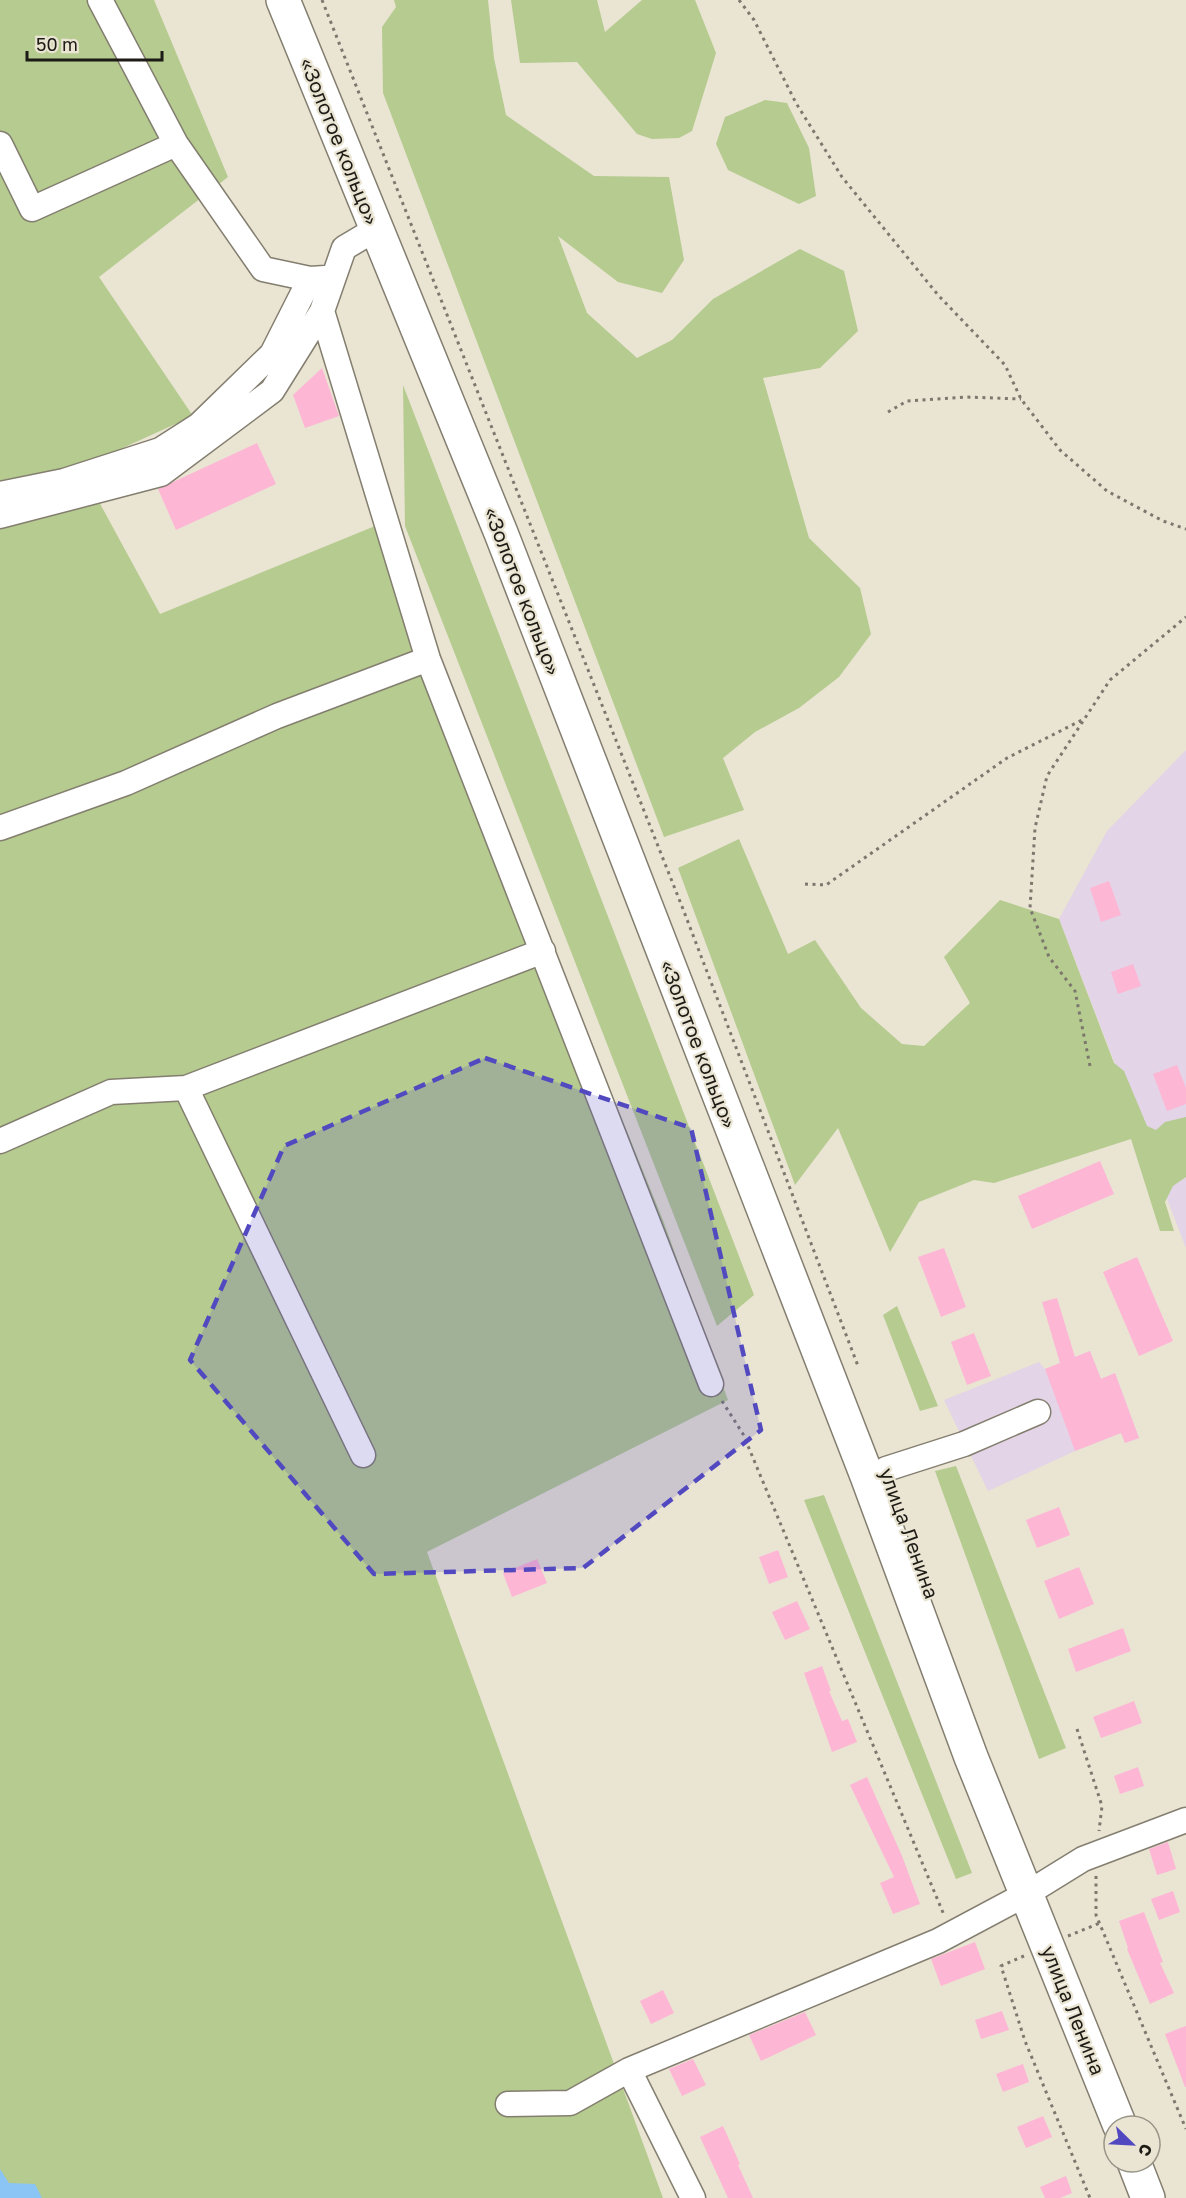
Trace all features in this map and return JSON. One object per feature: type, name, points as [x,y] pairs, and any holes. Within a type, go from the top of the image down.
[{"type":"highway","name":"«Золотое кольцо»","points":[[283,0],[764,1182]]},
{"type":"highway","name":"«Золотое кольцо»","points":[[308,0],[520,522],[764,1182]]},
{"type":"highway","name":"улица Ленина","points":[[764,1182],[886,1469],[987,1746],[1028,1893]]},
{"type":"highway","name":"улица Ленина","points":[[764,1182],[867,1476],[971,1757],[1028,1893],[1115,2114]]},
{"type":"highway","points":[[1139,2174],[1148,2198]]},
{"type":"street","points":[[100,0],[176,144],[263,269],[322,279]]},
{"type":"street","points":[[0,144],[32,209],[176,144]]},
{"type":"street","points":[[0,494],[64,481],[160,450],[199,425],[272,354],[344,248],[376,229]]},
{"type":"street","points":[[322,279],[322,311],[428,659],[711,1384]]},
{"type":"street","points":[[0,516],[161,474],[272,391],[322,311]]},
{"type":"street","points":[[0,828],[126,783],[277,716],[428,659]]},
{"type":"street","points":[[0,1141],[111,1092],[186,1088],[543,951]]},
{"type":"street","points":[[186,1088],[363,1455]]},
{"type":"street","points":[[886,1469],[964,1444],[1038,1412]]},
{"type":"street","points":[[508,2104],[570,2103],[629,2070],[952,1933],[1028,1893],[1095,1853],[1186,1820]]},
{"type":"street","points":[[629,2070],[693,2198]]},
{"type":"path","points":[[322,0],[683,909],[858,1365]]},
{"type":"path","points":[[739,0],[754,20],[796,103],[842,177],[939,295],[1005,365],[1021,399],[1060,450],[1107,491],[1163,521],[1186,529]]},
{"type":"path","points":[[888,412],[907,401],[967,397],[1021,399]]},
{"type":"path","points":[[1090,1066],[1075,991],[1049,957],[1030,908],[1035,828],[1047,776],[1110,680],[1186,617]]},
{"type":"path","points":[[805,884],[826,885],[1007,758],[1084,719]]},
{"type":"path","points":[[711,1384],[743,1434],[952,1933]]},
{"type":"path","points":[[1077,1729],[1102,1806],[1095,1853],[1096,1915],[1186,2129]]},
{"type":"path","points":[[1090,2198],[1025,2041],[1001,1966],[1100,1923]]},
{"type":"highlighted area","points":[[485,1058],[691,1128],[761,1430],[583,1568],[374,1574],[190,1360],[284,1146]]},
{"type":"shaded area","points":[[1186,750],[1186,1248],[1059,919],[1107,831]]},
{"type":"shaded area","points":[[1090,1351],[1101,1379],[1115,1373],[1139,1438],[1125,1443],[1121,1433],[1075,1451],[988,1491],[944,1400],[1039,1362],[1045,1369]]},
{"type":"green space","points":[[0,0],[154,0],[228,177],[99,277],[193,416],[94,461],[92,489],[160,614],[380,524],[663,1220],[728,1400],[427,1552],[663,2198],[0,2198]]},
{"type":"green space","points":[[394,0],[488,0],[494,58],[506,115],[594,176],[669,177],[684,260],[662,293],[618,282],[558,236],[587,313],[637,358],[672,340],[713,299],[800,249],[844,271],[858,331],[820,368],[763,378],[809,538],[860,588],[871,634],[839,677],[799,708],[755,732],[723,758],[744,810],[664,837],[383,93],[382,27],[396,7]]},
{"type":"green space","points":[[511,0],[597,0],[605,32],[642,0],[695,0],[716,53],[692,131],[679,138],[652,139],[637,134],[577,62],[520,63]]},
{"type":"green space","points":[[765,100],[787,103],[809,148],[816,196],[799,204],[728,170],[716,144],[725,117]]},
{"type":"green space","points":[[403,385],[754,1295],[717,1326],[405,526]]},
{"type":"green space","points":[[739,839],[788,954],[815,940],[861,1008],[902,1044],[924,1046],[970,1003],[944,957],[1000,900],[1059,919],[1114,1063],[1124,1071],[1147,1126],[1156,1130],[1165,1122],[1186,1117],[1186,1177],[1173,1186],[1165,1202],[1174,1231],[1160,1231],[1131,1139],[994,1183],[974,1180],[919,1202],[890,1252],[838,1128],[795,1185],[678,868]]},
{"type":"green space","points":[[897,1306],[938,1406],[920,1411],[883,1315]]},
{"type":"green space","points":[[956,1466],[1066,1748],[1039,1759],[935,1471]]},
{"type":"green space","points":[[824,1495],[972,1873],[956,1879],[804,1500]]},
{"type":"water","points":[[0,2169],[9,2183],[35,2184],[42,2198],[0,2198]]},
{"type":"building","points":[[322,368],[339,416],[305,428],[293,395]]},
{"type":"building","points":[[257,443],[276,484],[176,530],[158,489]]},
{"type":"building","points":[[1109,881],[1121,915],[1101,922],[1090,888]]},
{"type":"building","points":[[1133,964],[1141,986],[1118,994],[1111,972]]},
{"type":"building","points":[[1177,1065],[1186,1088],[1186,1104],[1167,1111],[1153,1074]]},
{"type":"building","points":[[1100,1161],[1114,1194],[1032,1229],[1018,1196]]},
{"type":"building","points":[[944,1248],[966,1307],[941,1317],[918,1257]]},
{"type":"building","points":[[1137,1257],[1173,1341],[1139,1356],[1103,1272]]},
{"type":"building","points":[[1057,1298],[1075,1357],[1090,1351],[1101,1379],[1115,1373],[1139,1438],[1125,1443],[1121,1433],[1075,1451],[1045,1369],[1060,1363],[1042,1302]]},
{"type":"building","points":[[974,1333],[991,1376],[967,1385],[951,1342]]},
{"type":"building","points":[[1059,1507],[1070,1535],[1037,1548],[1026,1520]]},
{"type":"building","points":[[778,1550],[788,1577],[769,1584],[759,1557]]},
{"type":"building","points":[[537,1559],[547,1583],[512,1597],[503,1573]]},
{"type":"building","points":[[1079,1567],[1094,1604],[1059,1619],[1044,1581]]},
{"type":"building","points":[[797,1601],[810,1629],[785,1640],[772,1612]]},
{"type":"building","points":[[1123,1628],[1131,1651],[1076,1672],[1068,1649]]},
{"type":"building","points":[[822,1666],[831,1691],[829,1691],[842,1721],[848,1719],[857,1742],[832,1752],[804,1673]]},
{"type":"building","points":[[1134,1701],[1142,1723],[1101,1738],[1093,1717]]},
{"type":"building","points":[[1138,1767],[1144,1786],[1120,1794],[1114,1776]]},
{"type":"building","points":[[867,1777],[902,1856],[920,1904],[893,1914],[880,1883],[894,1877],[850,1785]]},
{"type":"building","points":[[1168,1842],[1176,1869],[1157,1875],[1149,1849]]},
{"type":"building","points":[[1173,1891],[1180,1912],[1159,1920],[1151,1899]]},
{"type":"building","points":[[1144,1912],[1163,1962],[1160,1963],[1174,1993],[1150,2004],[1127,1949],[1119,1921]]},
{"type":"building","points":[[975,1942],[985,1969],[941,1986],[931,1959]]},
{"type":"building","points":[[663,1990],[674,2013],[651,2024],[640,2001]]},
{"type":"building","points":[[1002,2011],[1009,2030],[981,2039],[975,2020]]},
{"type":"building","points":[[805,2012],[816,2035],[761,2061],[749,2035]]},
{"type":"building","points":[[1186,2026],[1186,2087],[1185,2087],[1165,2034]]},
{"type":"building","points":[[693,2059],[706,2085],[682,2096],[669,2069]]},
{"type":"building","points":[[1023,2064],[1029,2082],[1003,2092],[996,2074]]},
{"type":"building","points":[[1043,2116],[1052,2137],[1026,2148],[1017,2127]]},
{"type":"building","points":[[723,2126],[753,2198],[728,2198],[700,2137]]},
{"type":"building","points":[[1066,2176],[1072,2193],[1060,2198],[1045,2198],[1040,2187]]}]
